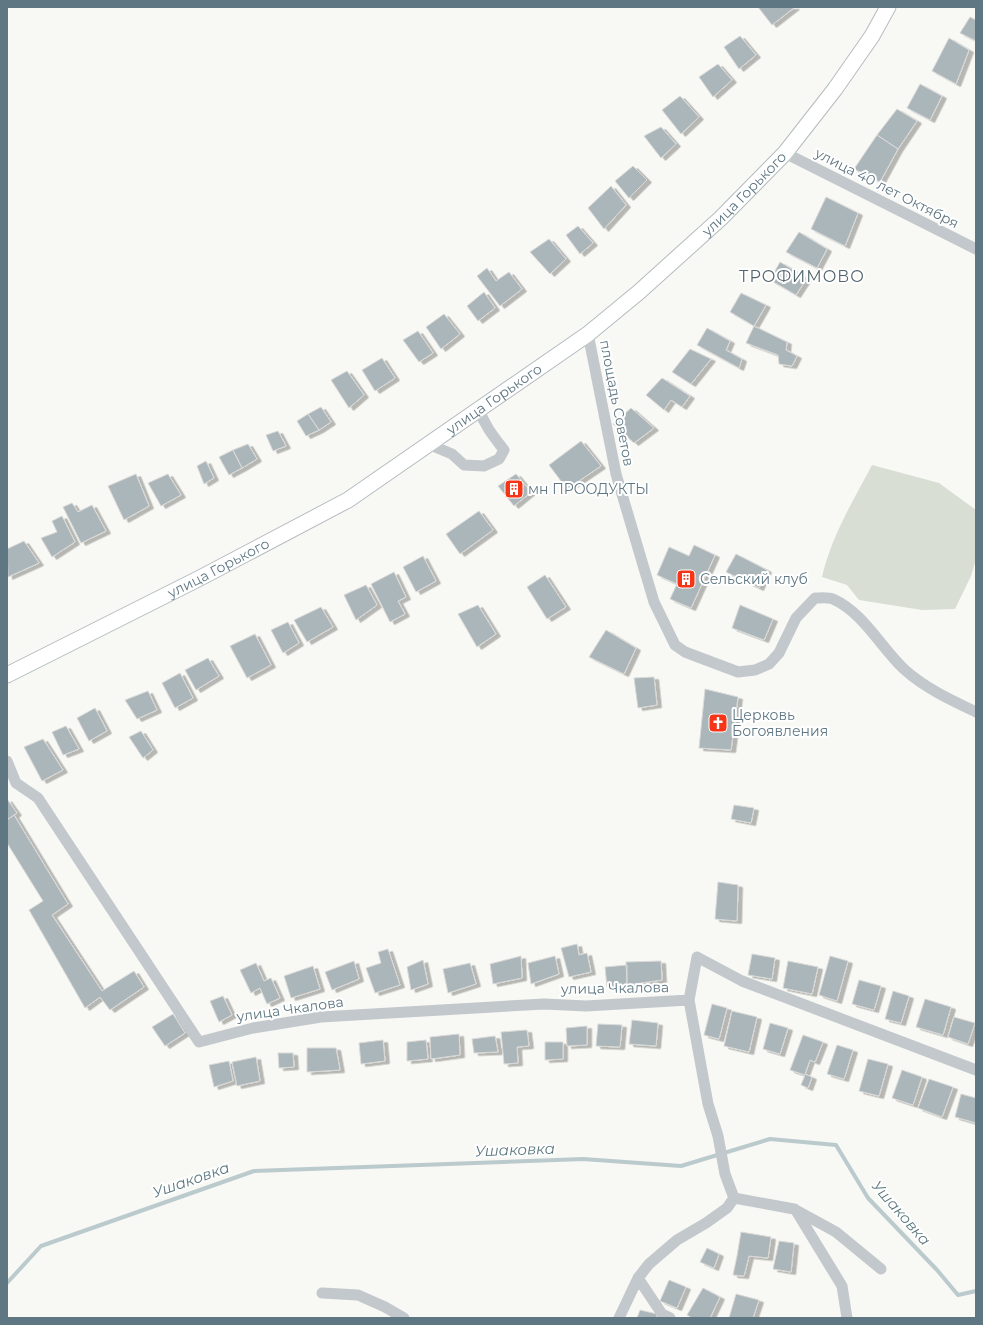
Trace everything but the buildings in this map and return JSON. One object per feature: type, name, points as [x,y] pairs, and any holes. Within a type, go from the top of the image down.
[{"type":"main road","name":"улица Горького","points":[[7,675],[200,578],[348,500],[588,334],[639,292],[721,218],[785,153],[835,89],[872,36],[888,7]]},
{"type":"street","name":"улица 40 лет Октября","points":[[785,153],[976,249]]},
{"type":"street","name":"площадь Советов","points":[[588,334],[616,474],[654,602],[676,645],[685,652],[738,672],[755,670],[769,664],[778,653],[796,618],[815,598],[832,598],[864,623],[904,670],[934,691],[976,712]]},
{"type":"street","points":[[428,444],[452,454],[464,465],[484,466],[499,459],[504,450],[491,433],[482,418],[479,409]]},
{"type":"street","name":"улица Чкалова","points":[[7,761],[16,783],[38,798],[199,1042],[252,1028],[322,1017],[544,1004],[586,1006],[689,1000],[697,957],[742,981],[976,1070]]},
{"type":"street","points":[[689,1000],[708,1104],[718,1136],[725,1174],[734,1198]]},
{"type":"street","points":[[734,1198],[794,1209],[836,1232],[881,1269]]},
{"type":"street","points":[[620,1318],[638,1278],[649,1264],[677,1240],[706,1223],[727,1208],[734,1198]]},
{"type":"street","points":[[794,1209],[842,1286],[847,1318]]},
{"type":"street","points":[[638,1278],[662,1314],[670,1318]]},
{"type":"street","points":[[322,1293],[358,1296],[385,1307],[404,1318]]},
{"type":"shaded area","points":[[872,465],[939,483],[976,510],[976,559],[971,576],[955,609],[922,610],[859,600],[847,585],[822,577],[837,533]]},
{"type":"waterway","name":"Ушаковка","points":[[7,1283],[41,1246],[254,1171],[583,1159],[681,1166],[770,1139],[836,1145],[868,1198],[937,1270],[958,1295],[976,1291]]},
{"type":"place","name":"мн ПРООДУКТЫ","points":[[514,489]]},
{"type":"place","name":"Сельский клуб","points":[[686,579]]},
{"type":"place","name":"Церковь Богоявления","points":[[718,723]]},
{"type":"district","name":"ТРОФИМОВО","points":[[802,276]]}]
